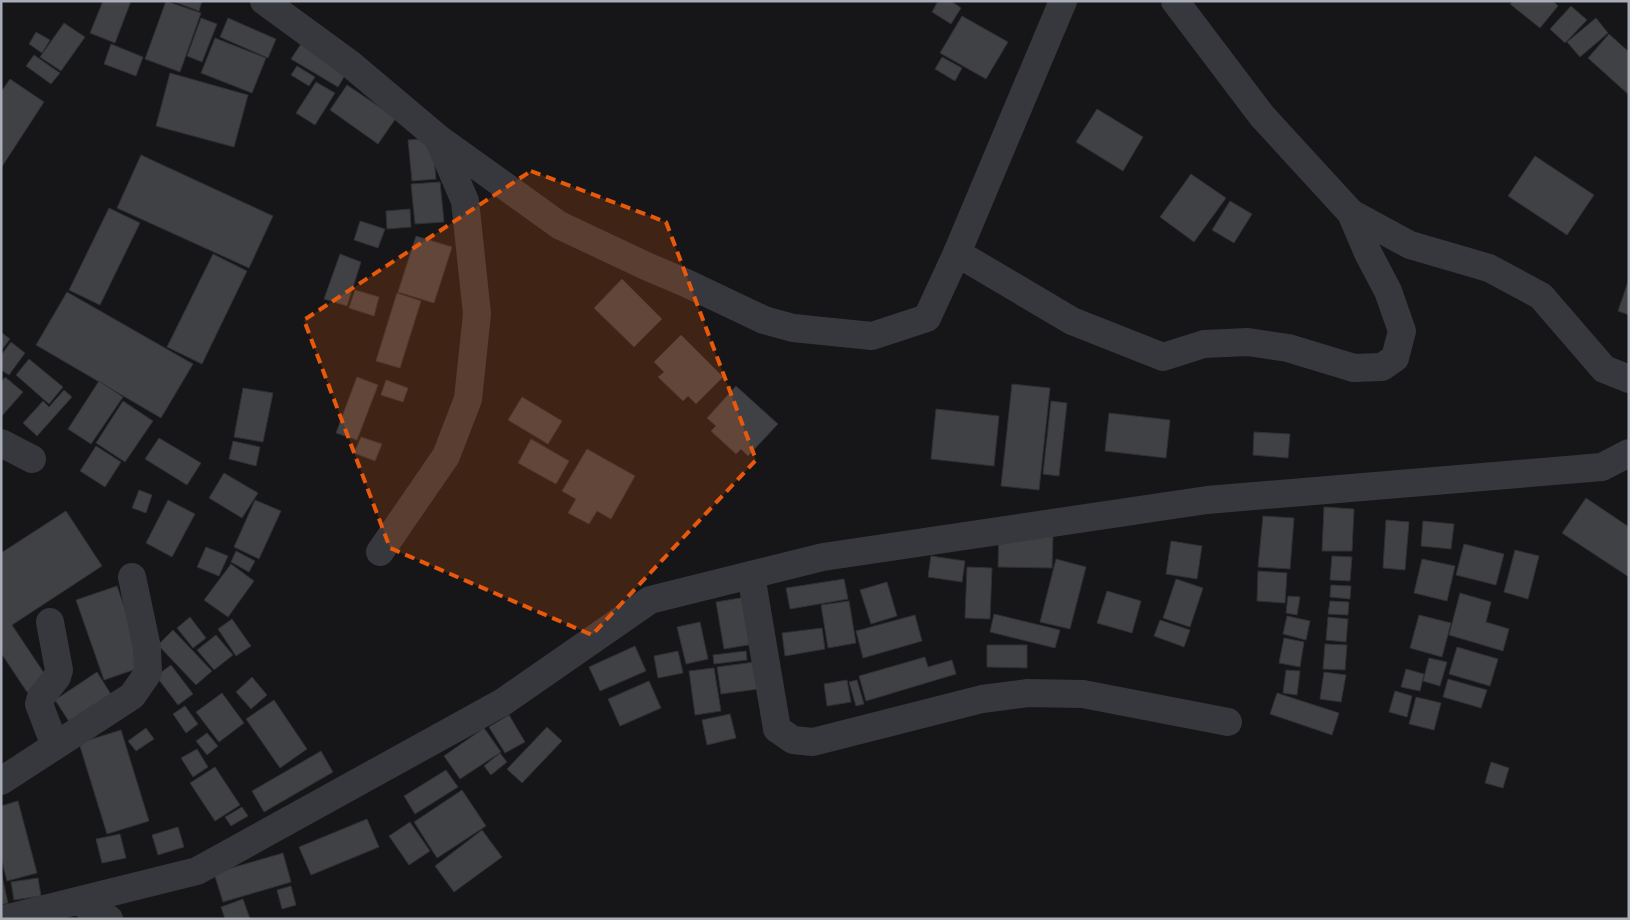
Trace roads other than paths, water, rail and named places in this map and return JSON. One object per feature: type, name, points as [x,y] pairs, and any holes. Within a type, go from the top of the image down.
[{"type":"street","points":[[264,1],[349,63],[438,138],[559,225],[764,320],[793,328],[872,336],[927,318],[957,253],[1063,1]]},
{"type":"street","points":[[1175,1],[1262,116],[1351,213],[1410,245],[1488,268],[1541,296],[1604,369],[1629,379]]},
{"type":"street","points":[[380,552],[446,456],[468,399],[478,314],[465,201],[438,138]]},
{"type":"street","points":[[957,253],[1072,321],[1163,357],[1204,344],[1248,342],[1288,348],[1354,368],[1382,368],[1395,358],[1402,330],[1388,291],[1368,253],[1351,213]]},
{"type":"street","points":[[1,443],[32,459]]},
{"type":"street","points":[[4,919],[197,871],[502,702],[650,600],[822,557],[1207,500],[1602,467],[1629,453]]},
{"type":"street","points":[[752,574],[777,729],[793,740],[813,742],[982,700],[1028,693],[1083,694],[1228,722]]},
{"type":"street","points":[[1,781],[132,696],[148,673],[147,648],[132,576]]},
{"type":"street","points":[[50,622],[59,670],[57,677],[41,697],[38,704],[55,746]]},
{"type":"street","points":[[78,900],[109,919]]}]
